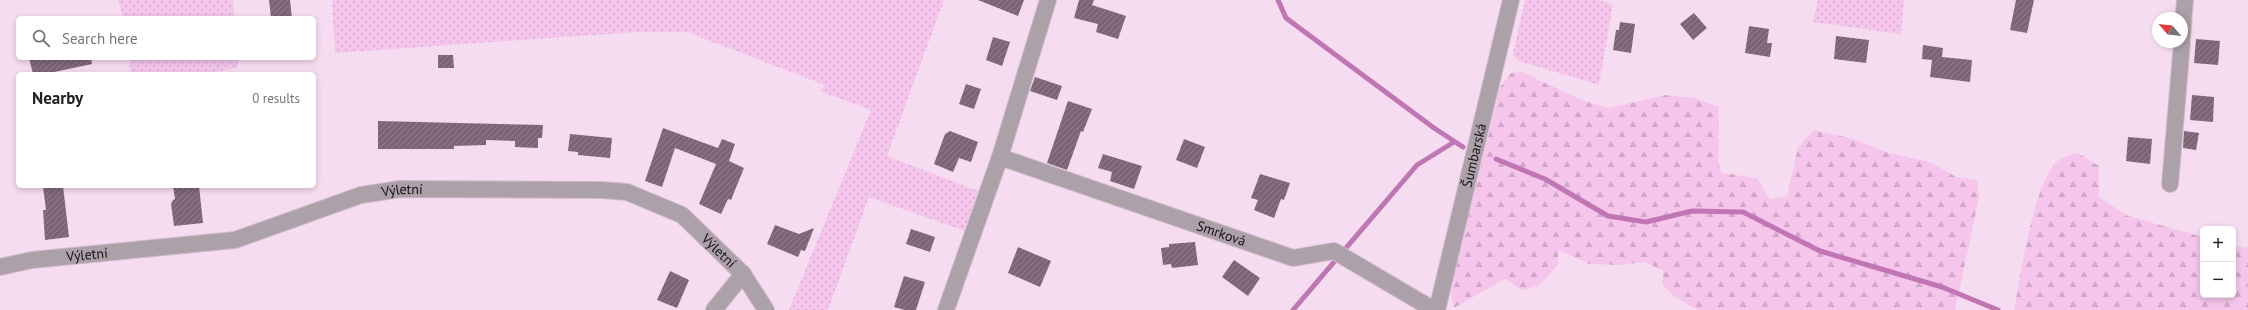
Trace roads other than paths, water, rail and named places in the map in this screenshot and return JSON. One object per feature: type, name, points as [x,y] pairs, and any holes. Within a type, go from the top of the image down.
[{"type":"street","points":[[946,310],[1000,157],[1048,0]]},
{"type":"street","name":"Šumbarská","points":[[1436,310],[1511,0]]},
{"type":"street","points":[[2184,12],[2185,0]]},
{"type":"street","points":[[2170,184],[2181,48]]},
{"type":"street","name":"Smrková","points":[[1000,157],[1293,258],[1334,251],[1436,310]]},
{"type":"street","name":"Výletní","points":[[0,266],[32,260],[235,240],[340,202],[377,192],[400,189],[602,190],[627,192],[682,215],[743,274],[766,310]]},
{"type":"street","points":[[714,310],[743,274]]},
{"type":"waterway","points":[[1278,0],[1286,18],[1434,128],[1463,147]]},
{"type":"waterway","points":[[1293,310],[1417,165],[1454,142]]},
{"type":"waterway","points":[[1496,159],[1545,179],[1608,216],[1646,222],[1692,211],[1743,212],[1820,251],[1942,287],[1998,310]]}]
